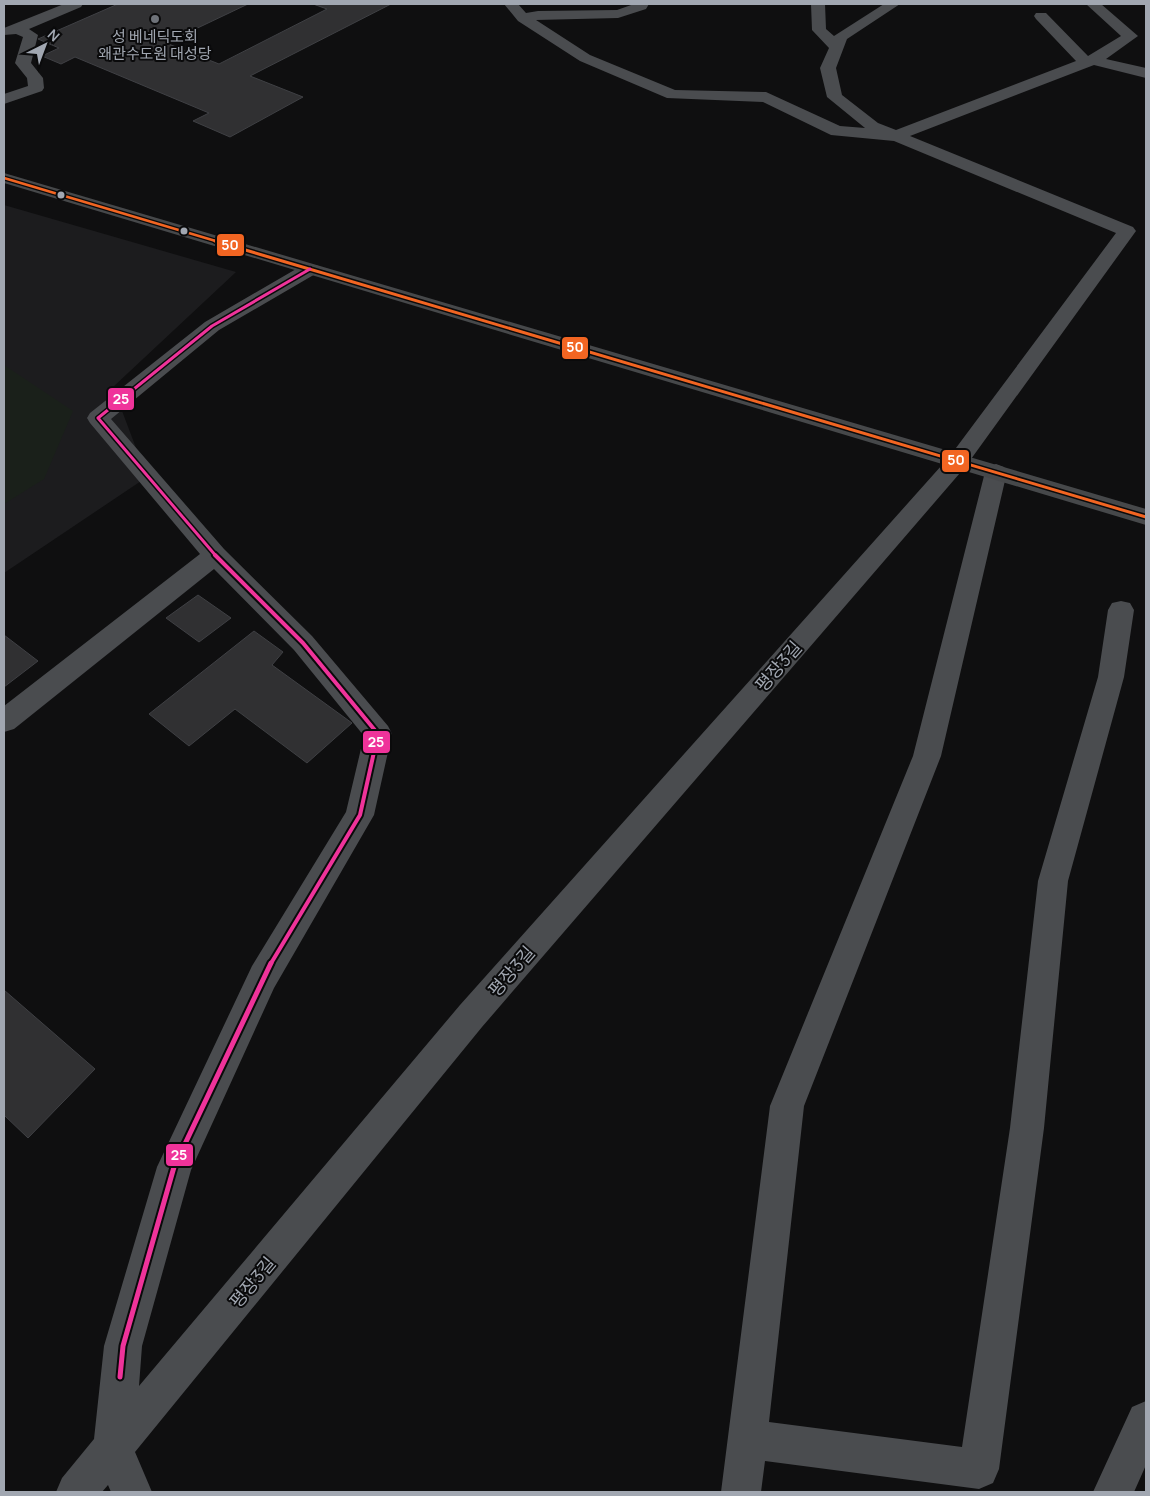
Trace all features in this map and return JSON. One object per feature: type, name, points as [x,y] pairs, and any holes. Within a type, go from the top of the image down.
[{"type":"main road","points":[[4,178],[1146,517]]},
{"type":"street","points":[[10,31],[76,4]]},
{"type":"street","points":[[511,4],[523,18],[585,58],[674,95],[766,97],[837,131],[895,136],[1090,62],[1130,36],[1093,4]]},
{"type":"street","points":[[523,18],[538,15],[618,14],[642,4]]},
{"type":"street","points":[[818,4],[819,30],[837,47]]},
{"type":"street","points":[[893,4],[841,37],[828,68],[835,97],[872,126],[895,136]]},
{"type":"street","points":[[1041,16],[1090,62],[1146,73]]},
{"type":"street","points":[[4,98],[36,88],[35,78],[23,63],[29,46],[30,35],[10,31]]},
{"type":"street","name":"평장3길","points":[[76,1492],[114,1449],[471,1016],[958,461],[1127,231],[895,136]]},
{"type":"street","points":[[132,1492],[114,1449],[123,1346],[174,1167],[263,977],[360,815],[378,734],[303,643],[215,555],[98,418],[212,326],[310,269]]},
{"type":"street","points":[[741,1492],[787,1106],[927,756],[996,472]]},
{"type":"street","points":[[4,721],[215,555]]},
{"type":"street","points":[[747,1439],[979,1469],[1027,1128],[1053,881],[1111,677],[1121,610]]},
{"type":"street","points":[[1113,1492],[1146,1421]]},
{"type":"shaded area","points":[[4,205],[236,272],[113,387],[147,477],[4,573]]},
{"type":"shaded area","points":[[4,365],[73,411],[44,479],[4,504]]},
{"type":"building","points":[[118,4],[248,4],[166,43],[219,64],[327,9],[313,4],[391,4],[250,76],[303,97],[230,137],[193,121],[209,113],[75,57],[61,64],[42,56],[59,48],[38,39]]},
{"type":"building","points":[[198,595],[231,618],[199,642],[166,618]]},
{"type":"building","points":[[254,631],[283,652],[272,665],[352,723],[307,763],[235,709],[189,746],[149,714]]},
{"type":"building","points":[[4,635],[38,661],[4,687]]},
{"type":"building","points":[[4,990],[95,1069],[28,1138],[4,1115]]},
{"type":"transit line","name":"50","points":[[4,178],[1146,517]]},
{"type":"transit line","name":"25","points":[[120,1377],[123,1346],[174,1167],[263,977],[360,815],[378,734],[303,643],[215,555],[98,418],[212,326],[310,269]]},
{"type":"place","name":"성 베네딕도회 왜관수도원 대성당","points":[[155,19]]}]
